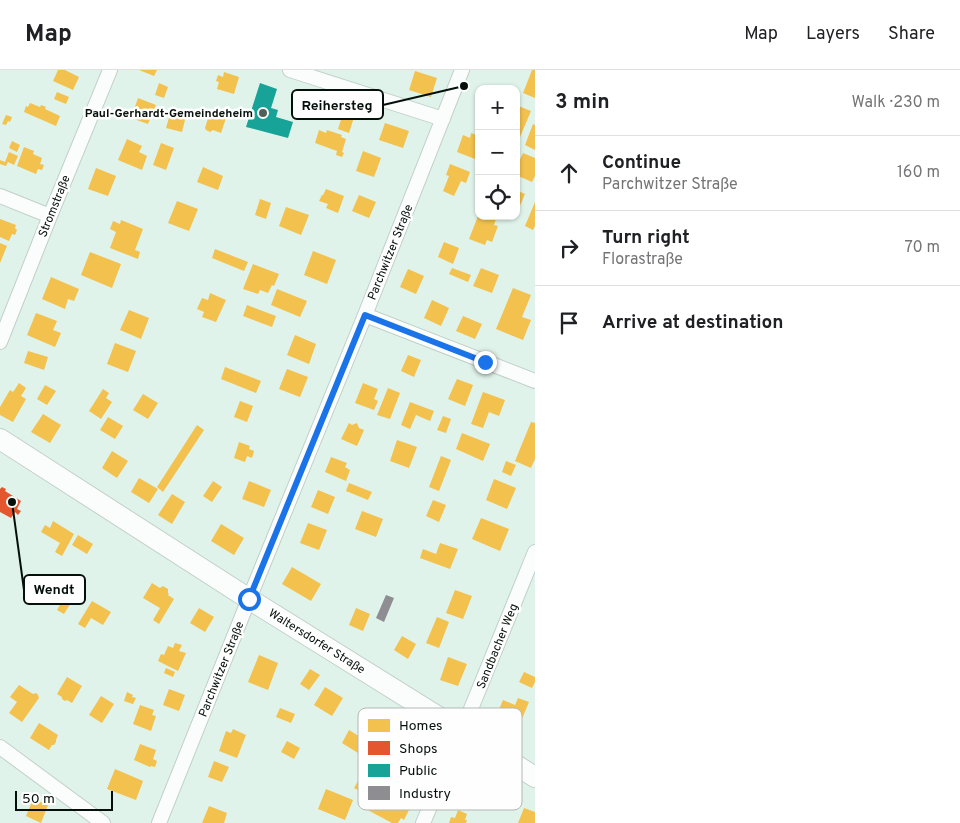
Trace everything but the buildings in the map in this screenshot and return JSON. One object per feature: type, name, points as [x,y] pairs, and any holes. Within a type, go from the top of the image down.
[{"type":"street","name":"Stromstraße","points":[[0,342],[110,70]]},
{"type":"street","points":[[290,70],[444,119]]},
{"type":"street","name":"Parchwitzer Straße","points":[[159,823],[444,119],[462,70]]},
{"type":"street","points":[[0,196],[50,216]]},
{"type":"street","points":[[365,315],[535,381]]},
{"type":"street","name":"Waltersdorfer Straße","points":[[0,439],[249,599],[425,708]]},
{"type":"street","name":"Sandbacher Weg","points":[[471,708],[535,552]]},
{"type":"street","points":[[0,747],[103,823]]},
{"type":"street","name":"Waltersdorfer Straße","points":[[522,769],[535,777]]},
{"type":"street","name":"Sandbacher Weg","points":[[423,823],[428,810]]},
{"type":"place","name":"Reihersteg","points":[[464,86]]},
{"type":"place","name":"Paul-Gerhardt-Gemeindeheim","points":[[263,113]]},
{"type":"place","name":"Wendt","points":[[12,502]]},
{"type":"route","points":[[249,599],[365,315],[485,362]]}]
